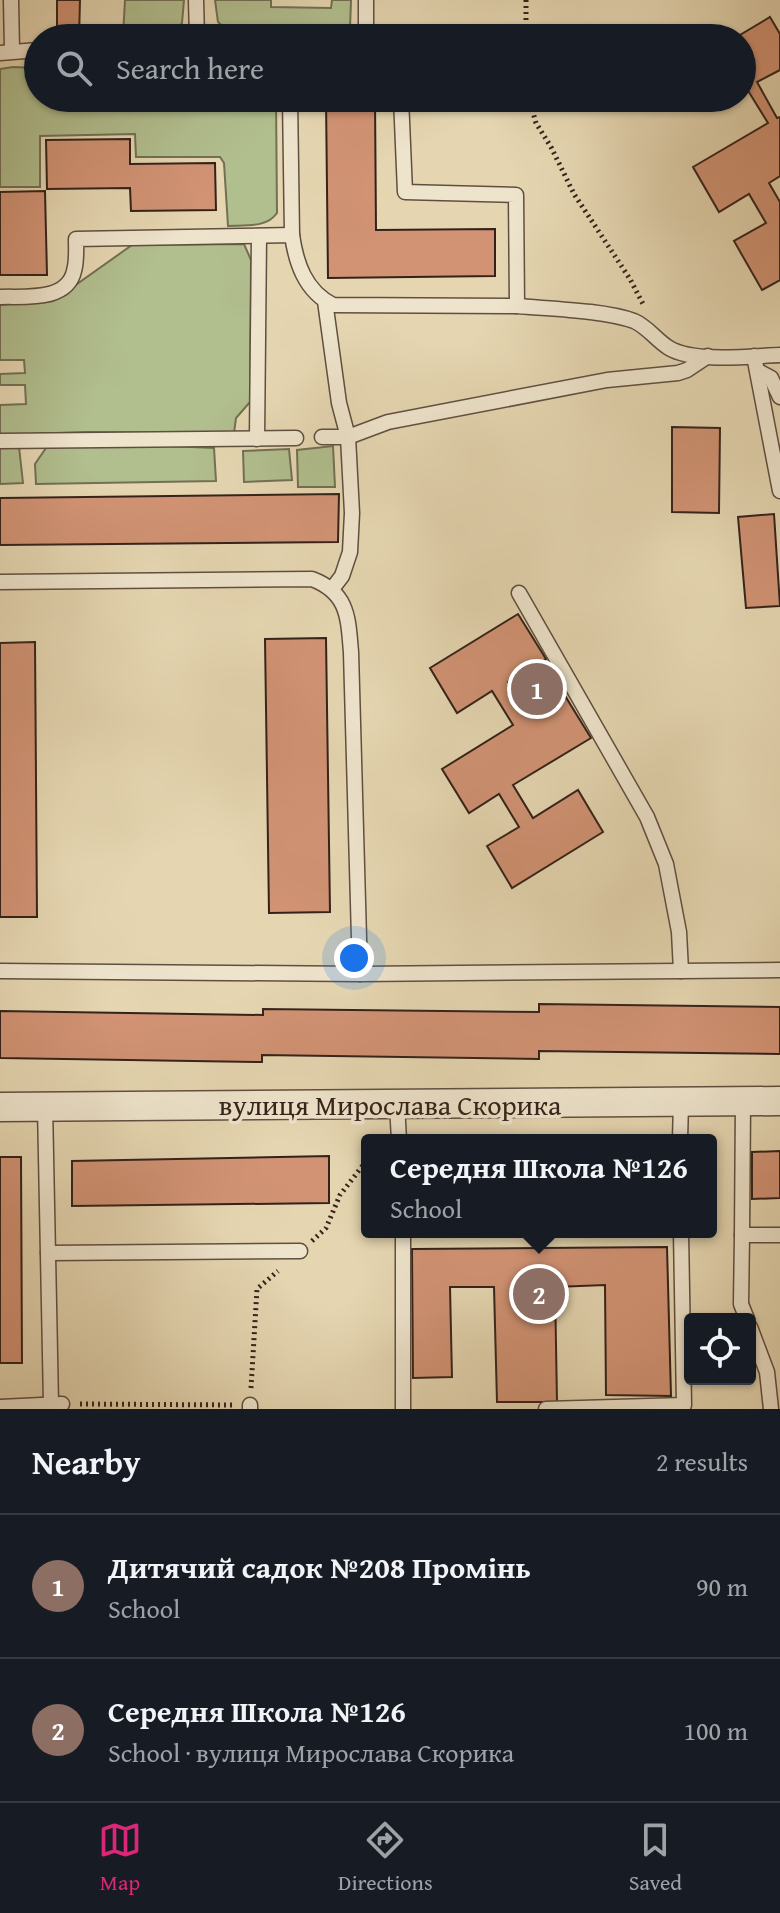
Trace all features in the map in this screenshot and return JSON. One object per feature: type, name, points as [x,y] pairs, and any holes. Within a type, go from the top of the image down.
[{"type":"street","name":"вулиця Мирослава Скорика","points":[[0,1107],[780,1101]]},
{"type":"lane","points":[[6,51],[11,0]]},
{"type":"lane","points":[[196,0],[197,24]]},
{"type":"lane","points":[[366,0],[366,24]]},
{"type":"lane","points":[[290,112],[292,235],[302,276],[325,301],[340,306],[517,306],[599,314],[635,321],[670,348],[682,353],[756,364],[780,355]]},
{"type":"lane","points":[[402,112],[405,192],[516,195],[517,306]]},
{"type":"lane","points":[[0,297],[46,295],[58,291],[67,284],[75,268],[76,239],[292,235]]},
{"type":"lane","points":[[257,439],[259,236]]},
{"type":"lane","points":[[325,301],[339,403],[348,437],[352,513],[350,552],[342,576],[332,589]]},
{"type":"lane","points":[[322,437],[348,437],[388,422],[488,402],[629,377],[678,373],[708,356]]},
{"type":"lane","points":[[756,364],[771,378],[780,397]]},
{"type":"lane","points":[[756,364],[780,491]]},
{"type":"lane","points":[[0,441],[296,438]]},
{"type":"lane","points":[[0,582],[312,579],[332,589],[348,617],[351,652],[360,974]]},
{"type":"lane","points":[[519,593],[647,817],[666,864],[679,932],[681,971]]},
{"type":"lane","points":[[0,971],[360,974],[780,970]]},
{"type":"lane","points":[[743,1101],[741,1304],[745,1313]]},
{"type":"lane","points":[[680,1134],[681,1102]]},
{"type":"lane","points":[[397,1104],[399,1134]]},
{"type":"lane","points":[[0,1407],[56,1404],[48,1253],[45,1106]]},
{"type":"lane","points":[[742,1235],[780,1235]]},
{"type":"lane","points":[[403,1238],[403,1409]]},
{"type":"lane","points":[[546,1409],[684,1405],[681,1238]]},
{"type":"lane","points":[[48,1253],[300,1251]]},
{"type":"lane","points":[[756,1338],[774,1372],[771,1409]]},
{"type":"path","points":[[526,0],[526,24]]},
{"type":"path","points":[[533,112],[574,194],[630,279],[650,316]]},
{"type":"path","points":[[56,1404],[250,1407],[257,1289],[326,1228],[340,1195],[361,1168]]},
{"type":"green space","points":[[125,0],[184,0],[181,24],[124,24]]},
{"type":"green space","points":[[215,0],[271,0],[271,7],[331,8],[332,0],[351,0],[350,24],[218,22]]},
{"type":"green space","points":[[24,67],[24,112],[276,112],[277,213],[262,223],[228,226],[224,163],[220,157],[136,157],[135,134],[40,136],[40,187],[0,187],[0,69]]},
{"type":"green space","points":[[244,244],[251,260],[250,402],[236,418],[234,433],[0,435],[0,405],[26,404],[25,385],[0,385],[0,374],[25,373],[24,360],[0,360],[0,305],[53,301],[132,245]]},
{"type":"green space","points":[[48,445],[214,448],[216,481],[36,484],[35,464]]},
{"type":"green space","points":[[333,446],[335,487],[298,487],[297,450]]},
{"type":"green space","points":[[0,447],[19,447],[23,483],[0,484]]},
{"type":"green space","points":[[289,449],[292,480],[244,482],[243,451]]},
{"type":"building","points":[[57,0],[80,0],[79,24],[57,24]]},
{"type":"building","points":[[770,17],[780,34],[780,70],[757,82],[777,118],[780,117],[780,176],[769,183],[780,202],[780,280],[762,290],[734,241],[766,223],[749,194],[719,212],[693,167],[768,123],[756,104],[756,25]]},
{"type":"building","points":[[326,112],[375,112],[376,230],[495,229],[495,276],[328,278]]},
{"type":"building","points":[[130,139],[130,164],[215,163],[216,210],[131,211],[130,188],[47,189],[46,140]]},
{"type":"building","points":[[45,191],[47,275],[0,275],[0,192]]},
{"type":"building","points":[[672,427],[720,428],[719,513],[672,512]]},
{"type":"building","points":[[339,494],[338,542],[0,545],[0,498]]},
{"type":"building","points":[[774,514],[780,606],[746,608],[738,517]]},
{"type":"building","points":[[518,614],[546,659],[508,682],[527,713],[562,691],[591,738],[513,785],[533,818],[578,790],[603,832],[512,888],[487,846],[519,827],[499,794],[469,813],[442,769],[513,725],[492,691],[457,713],[430,668]]},
{"type":"building","points":[[326,638],[330,912],[269,913],[265,639]]},
{"type":"building","points":[[35,642],[37,917],[0,917],[0,643]]},
{"type":"building","points":[[539,1004],[780,1007],[780,1054],[539,1051],[539,1059],[262,1055],[262,1062],[0,1058],[0,1011],[263,1015],[263,1009],[539,1012]]},
{"type":"building","points":[[780,1151],[780,1198],[752,1199],[752,1152]]},
{"type":"building","points":[[329,1156],[329,1203],[72,1206],[72,1161]]},
{"type":"building","points":[[0,1157],[21,1157],[22,1363],[0,1363]]},
{"type":"building","points":[[667,1247],[671,1396],[606,1395],[605,1285],[555,1287],[557,1402],[497,1402],[494,1287],[450,1287],[452,1377],[413,1378],[412,1249]]},
{"type":"place","name":"Дитячий садок №208 Промінь","points":[[537,689]]},
{"type":"place","name":"Середня Школа №126","points":[[539,1294]]}]
